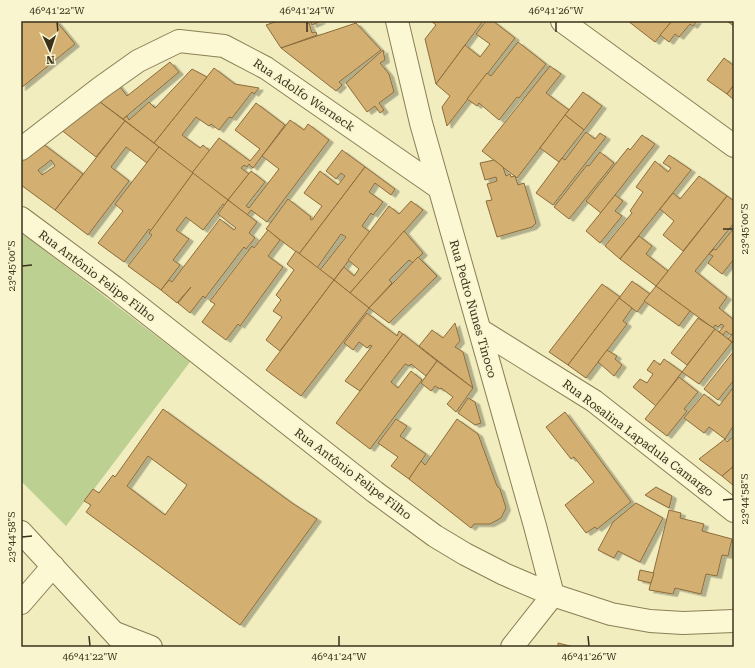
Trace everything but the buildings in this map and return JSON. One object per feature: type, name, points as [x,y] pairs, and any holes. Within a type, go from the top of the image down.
[{"type":"street","name":"Rua Pedro Nunes Tinoco","points":[[397,21],[421,123],[553,595]]},
{"type":"street","points":[[562,21],[734,146]]},
{"type":"street","name":"Rua Adolfo Werneck","points":[[21,149],[100,88],[132,66],[179,41],[224,46],[266,68],[439,188]]},
{"type":"street","name":"Rua Antônio Felipe Filho","points":[[21,218],[114,287],[375,492],[435,536],[504,574],[553,595],[611,614],[650,621],[683,623],[734,621]]},
{"type":"street","name":"Rua Rosalina Lapadula Camargo","points":[[480,330],[594,401],[734,511]]},
{"type":"street","points":[[21,532],[120,640],[151,647]]},
{"type":"street","points":[[21,604],[53,566]]},
{"type":"street","points":[[512,647],[553,595]]},
{"type":"green space","points":[[21,235],[26,236],[190,362],[66,526],[21,481]]}]
